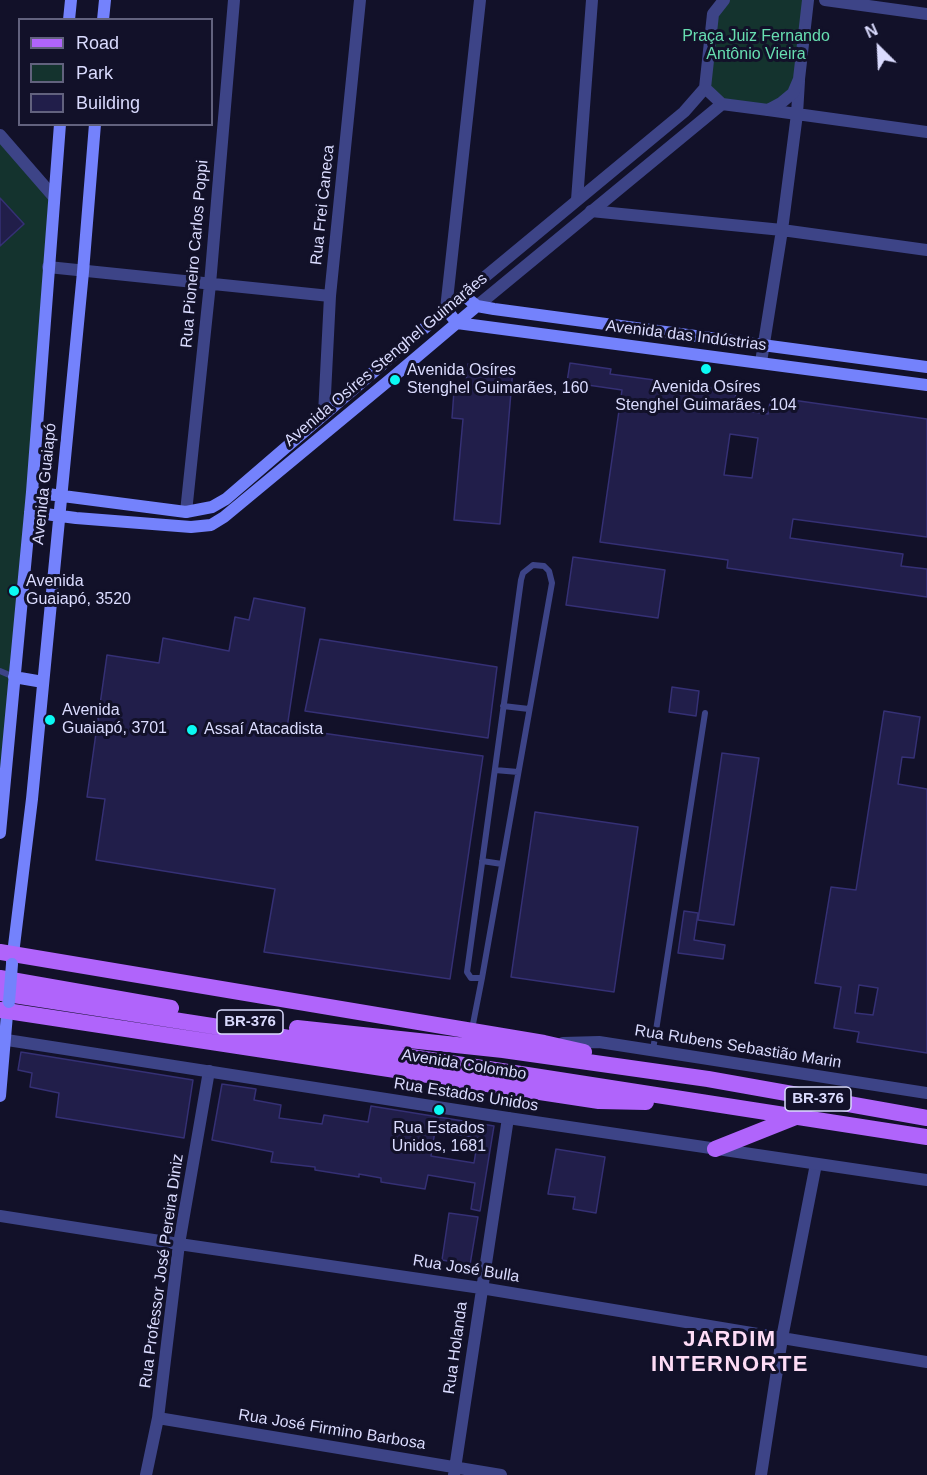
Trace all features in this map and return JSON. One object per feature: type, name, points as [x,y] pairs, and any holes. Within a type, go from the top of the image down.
[{"type":"main road","points":[[69,18],[71,0]]},
{"type":"main road","points":[[104,18],[105,0]]},
{"type":"main road","name":"Avenida Guaiapó","points":[[0,833],[32,492],[60,126]]},
{"type":"main road","name":"Avenida Guaiapó","points":[[0,1096],[8,956],[32,799],[95,126]]},
{"type":"main road","points":[[463,295],[477,306]]},
{"type":"main road","name":"Avenida Osíres Stenghel Guimarães","points":[[32,492],[186,512],[212,507],[226,499],[463,295]]},
{"type":"main road","name":"Avenida Osíres Stenghel Guimarães","points":[[30,512],[191,527],[211,525],[477,306]]},
{"type":"main road","name":"Avenida das Indústrias","points":[[477,306],[927,367]]},
{"type":"main road","points":[[446,309],[457,323]]},
{"type":"main road","name":"Avenida das Indústrias","points":[[457,323],[927,385]]},
{"type":"main road","points":[[14,677],[43,682]]},
{"type":"main road","points":[[8,956],[544,1043],[708,1079]]},
{"type":"main road","name":"Avenida Colombo","points":[[0,978],[264,1024],[503,1050],[708,1079],[927,1118]]},
{"type":"main road","name":"Avenida Colombo","points":[[4,1004],[702,1102],[927,1137]]},
{"type":"main road","points":[[715,1149],[799,1116]]},
{"type":"street","name":"Rua Pioneiro Carlos Poppi","points":[[186,512],[210,284],[234,0]]},
{"type":"street","name":"Rua Frei Caneca","points":[[324,414],[330,296],[360,0]]},
{"type":"street","points":[[446,309],[480,0]]},
{"type":"street","points":[[577,200],[592,0]]},
{"type":"street","points":[[713,0],[705,88],[722,104],[927,132]]},
{"type":"street","points":[[713,14],[724,0]]},
{"type":"street","points":[[761,362],[782,230],[797,114],[808,0]]},
{"type":"street","points":[[825,0],[927,14]]},
{"type":"street","points":[[768,110],[781,104],[793,93],[800,80]]},
{"type":"street","name":"Avenida Osíres Stenghel Guimarães","points":[[463,295],[684,112],[705,88]]},
{"type":"street","name":"Avenida Osíres Stenghel Guimarães","points":[[477,306],[722,104]]},
{"type":"street","points":[[0,135],[53,196]]},
{"type":"street","points":[[591,211],[782,230],[927,250]]},
{"type":"street","points":[[48,267],[330,296]]},
{"type":"street","points":[[448,290],[463,295]]},
{"type":"street","name":"Rua Estados Unidos","points":[[3,1039],[508,1118],[927,1180]]},
{"type":"street","name":"Rua Rubens Sebastião Marin","points":[[544,1043],[599,1042],[927,1093]]},
{"type":"street","name":"Rua Professor José Pereira Diniz","points":[[146,1475],[158,1418],[179,1244],[209,1071]]},
{"type":"street","name":"Rua Holanda","points":[[454,1471],[508,1118]]},
{"type":"street","points":[[761,1475],[782,1338],[816,1164]]},
{"type":"street","name":"Rua José Bulla","points":[[0,1216],[481,1288],[927,1362]]},
{"type":"street","name":"Rua José Firmino Barbosa","points":[[158,1418],[454,1471],[501,1475]]},
{"type":"lane","points":[[472,1031],[482,978],[552,583],[549,571],[544,566],[533,565],[523,573],[520,580],[467,972],[471,978],[482,978]]},
{"type":"lane","points":[[0,671],[14,677]]},
{"type":"lane","points":[[504,706],[530,709]]},
{"type":"lane","points":[[653,1050],[705,713]]},
{"type":"lane","points":[[495,770],[518,772]]},
{"type":"lane","points":[[482,861],[502,864]]},
{"type":"green space","name":"Praça Juiz Fernando Antônio Vieira","points":[[724,0],[808,0],[799,79],[768,110],[722,104],[705,88],[713,14]]},
{"type":"green space","points":[[0,135],[53,196],[0,834]]},
{"type":"building","points":[[0,198],[24,224],[0,246]]},
{"type":"building","points":[[570,363],[611,369],[610,374],[736,391],[734,409],[768,414],[771,397],[927,419],[927,537],[793,519],[790,538],[903,554],[901,566],[927,569],[927,597],[727,568],[728,560],[600,542],[622,390],[567,382]],"holes":[[[730,434],[758,438],[752,478],[724,475]]]},
{"type":"building","points":[[468,364],[513,368],[500,524],[454,520],[463,419],[452,418],[454,391],[465,392]]},
{"type":"building","points":[[573,557],[665,570],[658,618],[566,605]]},
{"type":"building","points":[[254,598],[305,608],[287,728],[483,756],[450,979],[264,952],[275,889],[96,860],[105,799],[87,797],[107,655],[159,663],[163,638],[229,651],[235,617],[249,620]]},
{"type":"building","points":[[320,639],[497,667],[488,738],[305,711]]},
{"type":"building","points":[[672,687],[699,691],[696,716],[669,712]]},
{"type":"building","points":[[884,711],[920,717],[914,758],[902,757],[898,784],[927,789],[927,1053],[857,1042],[859,1032],[834,1028],[841,987],[815,983],[831,887],[856,890]],"holes":[[[859,985],[878,988],[873,1015],[855,1013]]]},
{"type":"building","points":[[722,753],[759,758],[734,925],[698,920]]},
{"type":"building","points":[[535,812],[638,827],[614,992],[511,977]]},
{"type":"building","points":[[684,911],[698,913],[694,940],[725,945],[723,959],[678,953]]},
{"type":"building","points":[[21,1052],[193,1080],[184,1138],[56,1117],[59,1093],[30,1087],[32,1073],[18,1070]]},
{"type":"building","points":[[222,1084],[256,1089],[254,1100],[281,1105],[279,1118],[322,1124],[324,1115],[368,1122],[371,1106],[494,1126],[480,1211],[471,1209],[475,1183],[428,1175],[425,1189],[381,1182],[381,1178],[359,1174],[359,1177],[315,1170],[315,1167],[271,1162],[273,1152],[212,1140]],"holes":[[[435,1131],[478,1138],[474,1163],[431,1156]]]},
{"type":"building","points":[[556,1149],[605,1157],[596,1213],[573,1209],[575,1197],[548,1194]]},
{"type":"building","points":[[449,1213],[478,1217],[470,1265],[442,1260]]},
{"type":"place","name":"Avenida Osíres Stenghel Guimarães, 104","points":[[706,369]]},
{"type":"place","name":"Avenida Osíres Stenghel Guimarães, 160","points":[[395,380]]},
{"type":"place","name":"Avenida Guaiapó, 3520","points":[[14,591]]},
{"type":"place","name":"Avenida Guaiapó, 3701","points":[[50,720]]},
{"type":"place","name":"Assaí Atacadista","points":[[192,730]]},
{"type":"place","name":"Rua Estados Unidos, 1681","points":[[439,1110]]},
{"type":"district","name":"JARDIM INTERNORTE","points":[[730,1352]]}]
